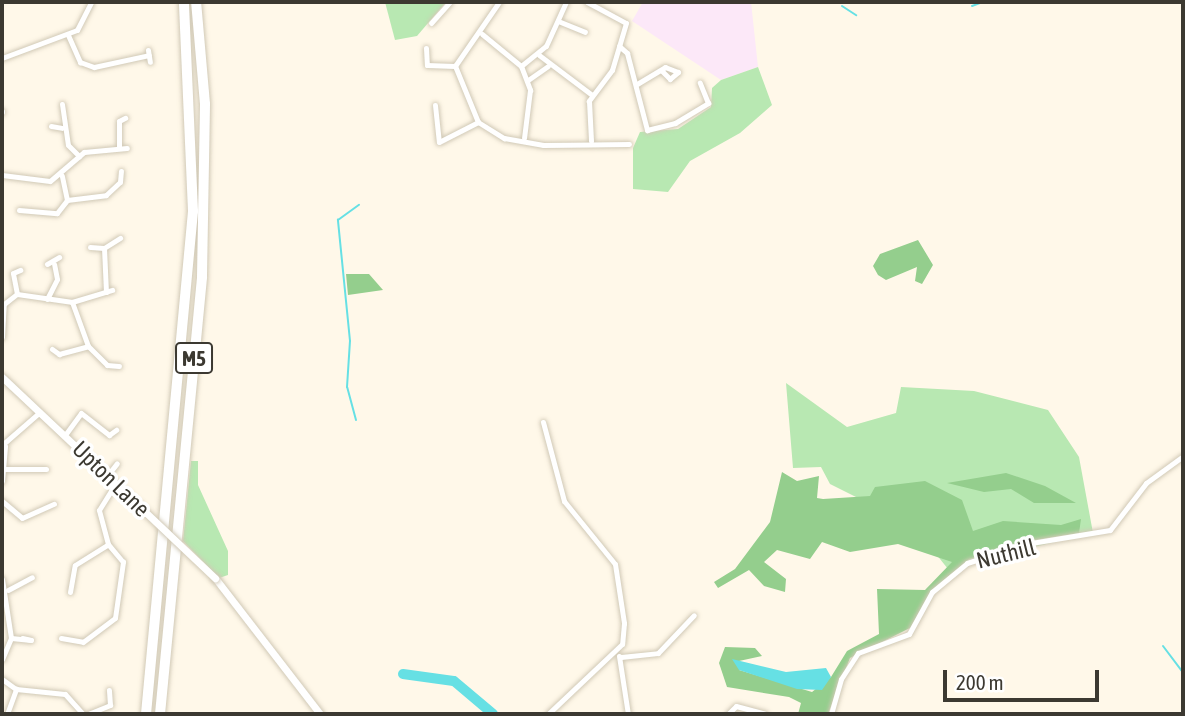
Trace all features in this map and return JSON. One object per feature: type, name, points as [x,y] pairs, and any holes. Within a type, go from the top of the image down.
[{"type":"highway","name":"M5","points":[[146,714],[192,224],[184,2]]},
{"type":"highway","name":"M5","points":[[160,714],[203,249],[205,104],[195,2]]},
{"type":"street","points":[[2,58],[68,35],[85,22],[91,2]]},
{"type":"street","points":[[431,23],[450,2]]},
{"type":"street","points":[[455,66],[482,34],[499,2]]},
{"type":"street","points":[[521,66],[539,55],[566,2]]},
{"type":"street","points":[[587,2],[600,4],[626,23],[612,70],[592,94],[591,141]]},
{"type":"street","points":[[558,21],[585,32]]},
{"type":"street","points":[[482,34],[521,66],[528,80],[524,138]]},
{"type":"street","points":[[68,35],[80,62],[94,67],[149,56]]},
{"type":"street","points":[[619,46],[637,84],[647,130],[653,130],[708,103],[700,83]]},
{"type":"street","points":[[426,48],[427,65],[455,66]]},
{"type":"street","points":[[539,55],[548,66],[592,94]]},
{"type":"street","points":[[455,66],[478,121],[504,138],[524,138],[570,146],[591,141],[629,144]]},
{"type":"street","points":[[528,80],[548,66]]},
{"type":"street","points":[[637,84],[662,71]]},
{"type":"street","points":[[435,105],[439,142],[478,121]]},
{"type":"street","points":[[66,107],[62,128],[79,156]]},
{"type":"street","points":[[119,120],[119,146]]},
{"type":"street","points":[[51,126],[62,128]]},
{"type":"street","points":[[2,175],[44,181],[62,176],[79,156],[93,148],[127,148]]},
{"type":"street","points":[[62,176],[67,200]]},
{"type":"street","points":[[19,210],[26,215],[57,213],[67,200],[106,195],[121,177]]},
{"type":"street","points":[[90,247],[104,248],[120,238]]},
{"type":"street","points":[[2,337],[3,303],[16,294],[72,302],[109,291],[104,248]]},
{"type":"street","points":[[47,299],[57,279],[51,264],[59,257]]},
{"type":"street","points":[[16,271],[16,294]]},
{"type":"street","points":[[72,302],[88,346],[106,368],[119,366]]},
{"type":"street","points":[[52,349],[59,354],[88,346]]},
{"type":"street","name":"Upton Lane","points":[[2,377],[217,580],[320,714]]},
{"type":"street","points":[[65,435],[85,405]]},
{"type":"street","points":[[2,481],[5,469],[3,445],[40,412]]},
{"type":"street","points":[[81,413],[110,438],[116,430]]},
{"type":"street","points":[[543,422],[564,501],[617,568],[624,623],[614,651],[571,685],[548,714]]},
{"type":"street","name":"Nuthill","points":[[831,714],[841,680],[858,653],[909,634],[932,592],[960,568],[1024,544],[1110,530],[1146,483],[1183,456]]},
{"type":"street","points":[[107,476],[117,463]]},
{"type":"street","points":[[5,469],[38,464],[46,469]]},
{"type":"street","points":[[61,638],[73,643],[99,634],[115,618],[123,562],[108,544],[99,510],[116,484]]},
{"type":"street","points":[[2,501],[3,509],[22,518],[53,512],[54,504]]},
{"type":"street","points":[[75,592],[73,563],[108,544]]},
{"type":"street","points":[[2,579],[8,590],[4,614],[11,638],[2,659]]},
{"type":"street","points":[[8,590],[31,579]]},
{"type":"street","points":[[621,657],[657,653],[694,615]]},
{"type":"street","points":[[11,638],[22,638]]},
{"type":"street","points":[[614,651],[621,657],[628,714]]},
{"type":"street","points":[[2,679],[16,689],[65,694],[85,714],[110,705],[109,690]]},
{"type":"street","points":[[7,714],[16,689]]},
{"type":"street","points":[[728,714],[736,706],[765,714]]},
{"type":"shaded area","points":[[643,2],[751,2],[758,67],[721,80],[632,21]]},
{"type":"green space","points":[[385,2],[446,2],[417,36],[395,40]]},
{"type":"green space","points":[[758,67],[772,105],[740,133],[690,161],[668,192],[633,189],[633,148],[640,132],[678,129],[711,107],[712,88],[721,80]]},
{"type":"green space","points":[[918,240],[933,265],[922,284],[915,281],[917,267],[886,280],[878,275],[873,266],[880,254]]},
{"type":"green space","points":[[346,274],[369,274],[383,290],[348,295]]},
{"type":"green space","points":[[786,383],[847,427],[896,413],[901,387],[974,391],[1048,410],[1079,457],[1093,533],[967,563],[952,574],[932,549],[878,508],[830,484],[821,467],[793,468]]},
{"type":"green space","points":[[191,461],[198,461],[198,485],[228,551],[228,575],[219,578],[183,541]]},
{"type":"green space","points":[[782,472],[797,481],[819,476],[817,498],[823,499],[870,496],[875,487],[925,481],[962,500],[973,531],[1003,521],[1061,525],[1081,519],[1079,533],[1021,542],[969,559],[933,590],[914,626],[850,658],[828,714],[798,714],[801,703],[789,697],[727,687],[719,663],[725,647],[755,648],[762,656],[739,661],[739,670],[812,692],[831,677],[847,651],[879,634],[877,589],[925,590],[952,562],[898,544],[850,552],[822,542],[810,559],[777,550],[764,562],[786,579],[785,592],[764,586],[749,570],[718,588],[714,582],[735,569],[770,522]]},
{"type":"green space","points":[[1006,473],[1045,486],[1076,503],[1034,503],[1011,489],[984,492],[947,483]]},
{"type":"water","points":[[732,659],[786,672],[826,668],[831,677],[822,690],[797,689],[739,670]]},
{"type":"waterway","points":[[972,6],[983,2]]},
{"type":"waterway","points":[[842,6],[856,15]]},
{"type":"waterway","points":[[356,420],[347,387],[350,341],[338,220],[359,205]]},
{"type":"waterway","points":[[1163,646],[1183,673]]},
{"type":"waterway","points":[[403,674],[454,681],[493,714]]}]
